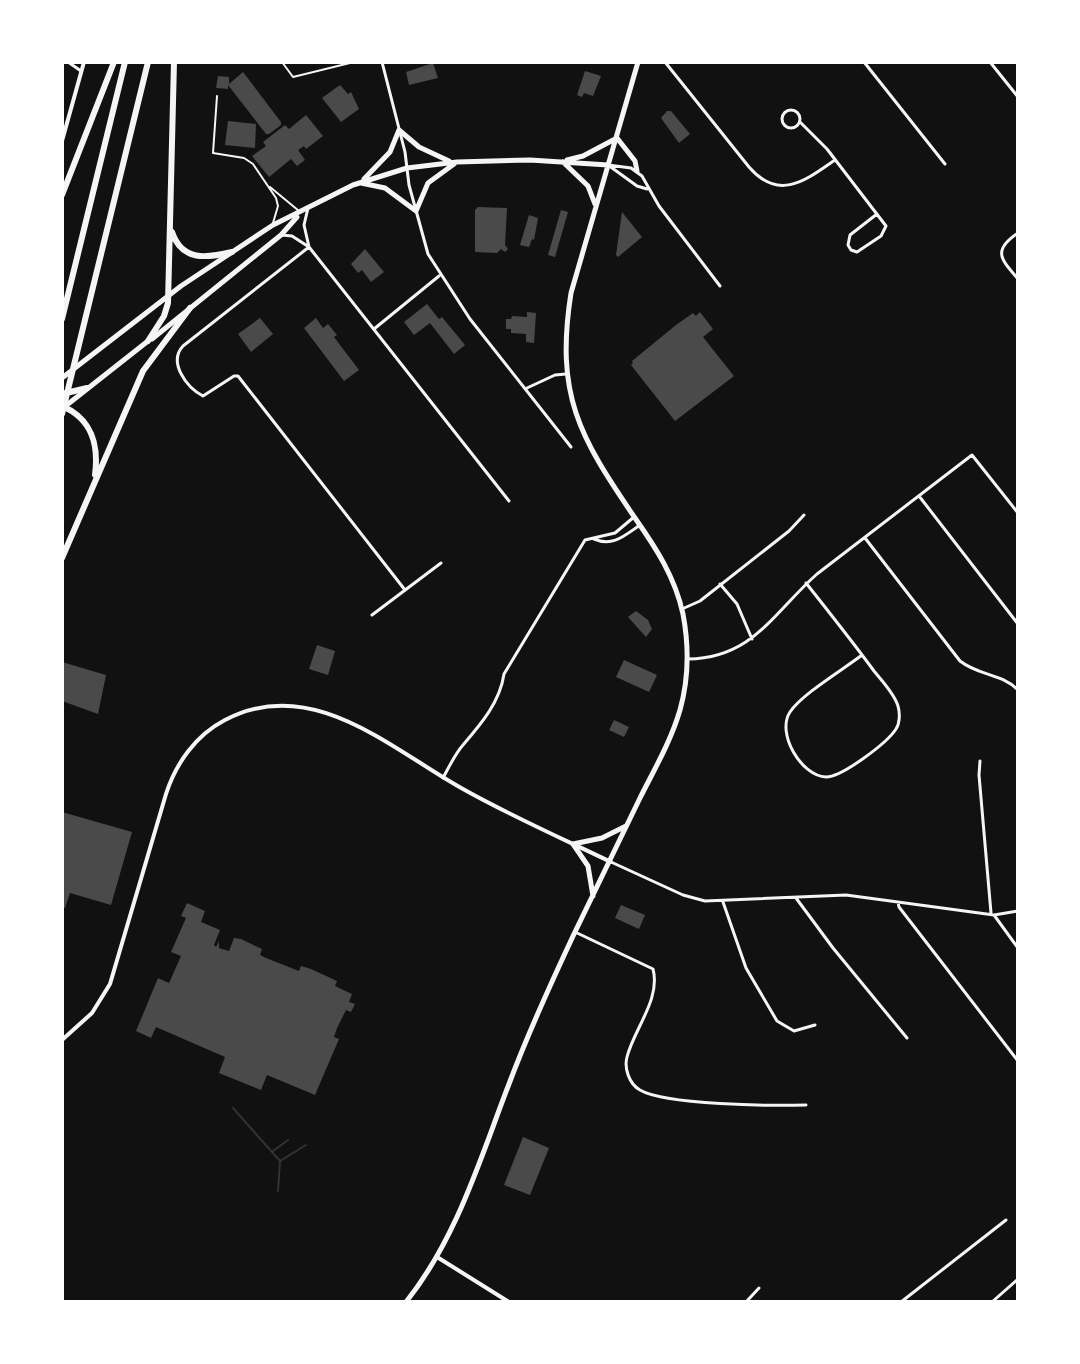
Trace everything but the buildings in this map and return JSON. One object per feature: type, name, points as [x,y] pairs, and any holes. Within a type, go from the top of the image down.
[{"type":"highway","points":[[62,195],[114,62]]},
{"type":"highway","points":[[62,319],[125,62]]},
{"type":"highway","points":[[94,482],[95,443],[83,420],[62,409],[148,62]]},
{"type":"highway","points":[[148,341],[164,316],[168,295],[174,62]]},
{"type":"highway","points":[[170,226],[174,238],[187,253],[208,258],[232,252]]},
{"type":"highway","points":[[62,558],[143,371],[190,308]]},
{"type":"highway","points":[[62,394],[90,387]]},
{"type":"main road","points":[[406,1302],[437,1257],[459,1213],[522,1051],[675,723],[685,689],[688,659],[682,609],[665,564],[586,441],[566,374],[566,327],[571,293],[638,62]]},
{"type":"main road","points":[[360,182],[390,152],[399,130],[432,155],[457,162]]},
{"type":"main road","points":[[562,162],[583,156],[617,138]]},
{"type":"main road","points":[[617,138],[635,161],[637,171]]},
{"type":"main road","points":[[62,378],[168,295],[273,225],[360,182],[407,168],[457,162],[500,160],[608,165]]},
{"type":"main road","points":[[360,182],[385,188],[416,211],[428,183],[457,162]]},
{"type":"main road","points":[[562,162],[588,186],[596,206]]},
{"type":"main road","points":[[62,409],[281,235],[300,213]]},
{"type":"main road","points":[[593,899],[589,869],[573,844],[602,838],[627,826]]},
{"type":"street","points":[[68,62],[82,72]]},
{"type":"street","points":[[62,141],[84,62]]},
{"type":"street","points":[[382,62],[425,247],[470,319],[571,447]]},
{"type":"street","points":[[665,62],[753,172],[764,179],[793,185],[808,180],[835,160]]},
{"type":"street","points":[[864,62],[945,164]]},
{"type":"street","points":[[990,62],[1018,97]]},
{"type":"street","points":[[800,122],[794,128],[788,128],[783,121],[784,116],[788,112],[796,112],[800,122],[835,160],[877,214],[886,226],[881,236],[857,252],[851,250],[848,245],[850,235],[877,214]]},
{"type":"street","points":[[608,165],[637,171],[647,189],[720,286]]},
{"type":"street","points":[[608,165],[637,186],[647,189]]},
{"type":"street","points":[[308,208],[304,225],[309,247]]},
{"type":"street","points":[[1018,233],[1006,242],[1001,254],[1004,264],[1018,279]]},
{"type":"street","points":[[281,235],[292,236],[309,247],[509,501]]},
{"type":"street","points":[[309,247],[180,349],[176,356],[179,368],[198,394],[203,396],[238,376],[405,590]]},
{"type":"street","points":[[374,329],[441,275]]},
{"type":"street","points":[[527,388],[555,375],[566,374]]},
{"type":"street","points":[[688,659],[721,653],[752,639],[775,619],[806,583],[972,455],[1018,513]]},
{"type":"street","points":[[919,496],[1018,624]]},
{"type":"street","points":[[682,609],[696,604],[789,531],[804,515]]},
{"type":"street","points":[[443,778],[461,746],[475,733],[500,693],[504,674],[585,540],[615,533],[634,517]]},
{"type":"street","points":[[594,539],[610,543],[640,525]]},
{"type":"street","points":[[865,538],[960,661],[972,669],[1004,678],[1018,690]]},
{"type":"street","points":[[372,615],[441,563]]},
{"type":"street","points":[[806,583],[862,655],[898,705],[897,726],[887,738],[836,775],[824,777],[815,774],[787,742],[786,722],[795,707],[862,655]]},
{"type":"street","points":[[720,584],[737,604],[752,639]]},
{"type":"street","points":[[62,1040],[89,1017],[106,993],[117,966],[168,787],[184,756],[214,726],[239,713],[263,706],[312,708],[352,723],[508,813],[690,898],[723,902],[846,895],[992,915],[1018,911]]},
{"type":"street","points":[[980,761],[992,915],[1018,948]]},
{"type":"street","points":[[796,898],[907,1038]]},
{"type":"street","points":[[723,902],[746,968],[777,1021],[794,1031],[815,1025]]},
{"type":"street","points":[[898,902],[1018,1061]]},
{"type":"street","points":[[575,932],[653,969],[655,987],[626,1059],[630,1079],[639,1090],[666,1098],[806,1105]]},
{"type":"street","points":[[901,1302],[1006,1220]]},
{"type":"street","points":[[437,1257],[509,1302]]},
{"type":"street","points":[[992,1302],[1018,1279]]},
{"type":"street","points":[[746,1302],[759,1288]]},
{"type":"lane","points":[[282,62],[293,77],[354,62]]},
{"type":"lane","points":[[217,96],[213,153],[244,158],[253,164],[269,186],[278,206],[273,225]]},
{"type":"lane","points":[[269,186],[300,213]]},
{"type":"waterway","points":[[233,1108],[280,1161],[278,1191]]},
{"type":"waterway","points":[[273,1151],[288,1140]]},
{"type":"waterway","points":[[280,1161],[306,1145]]}]
